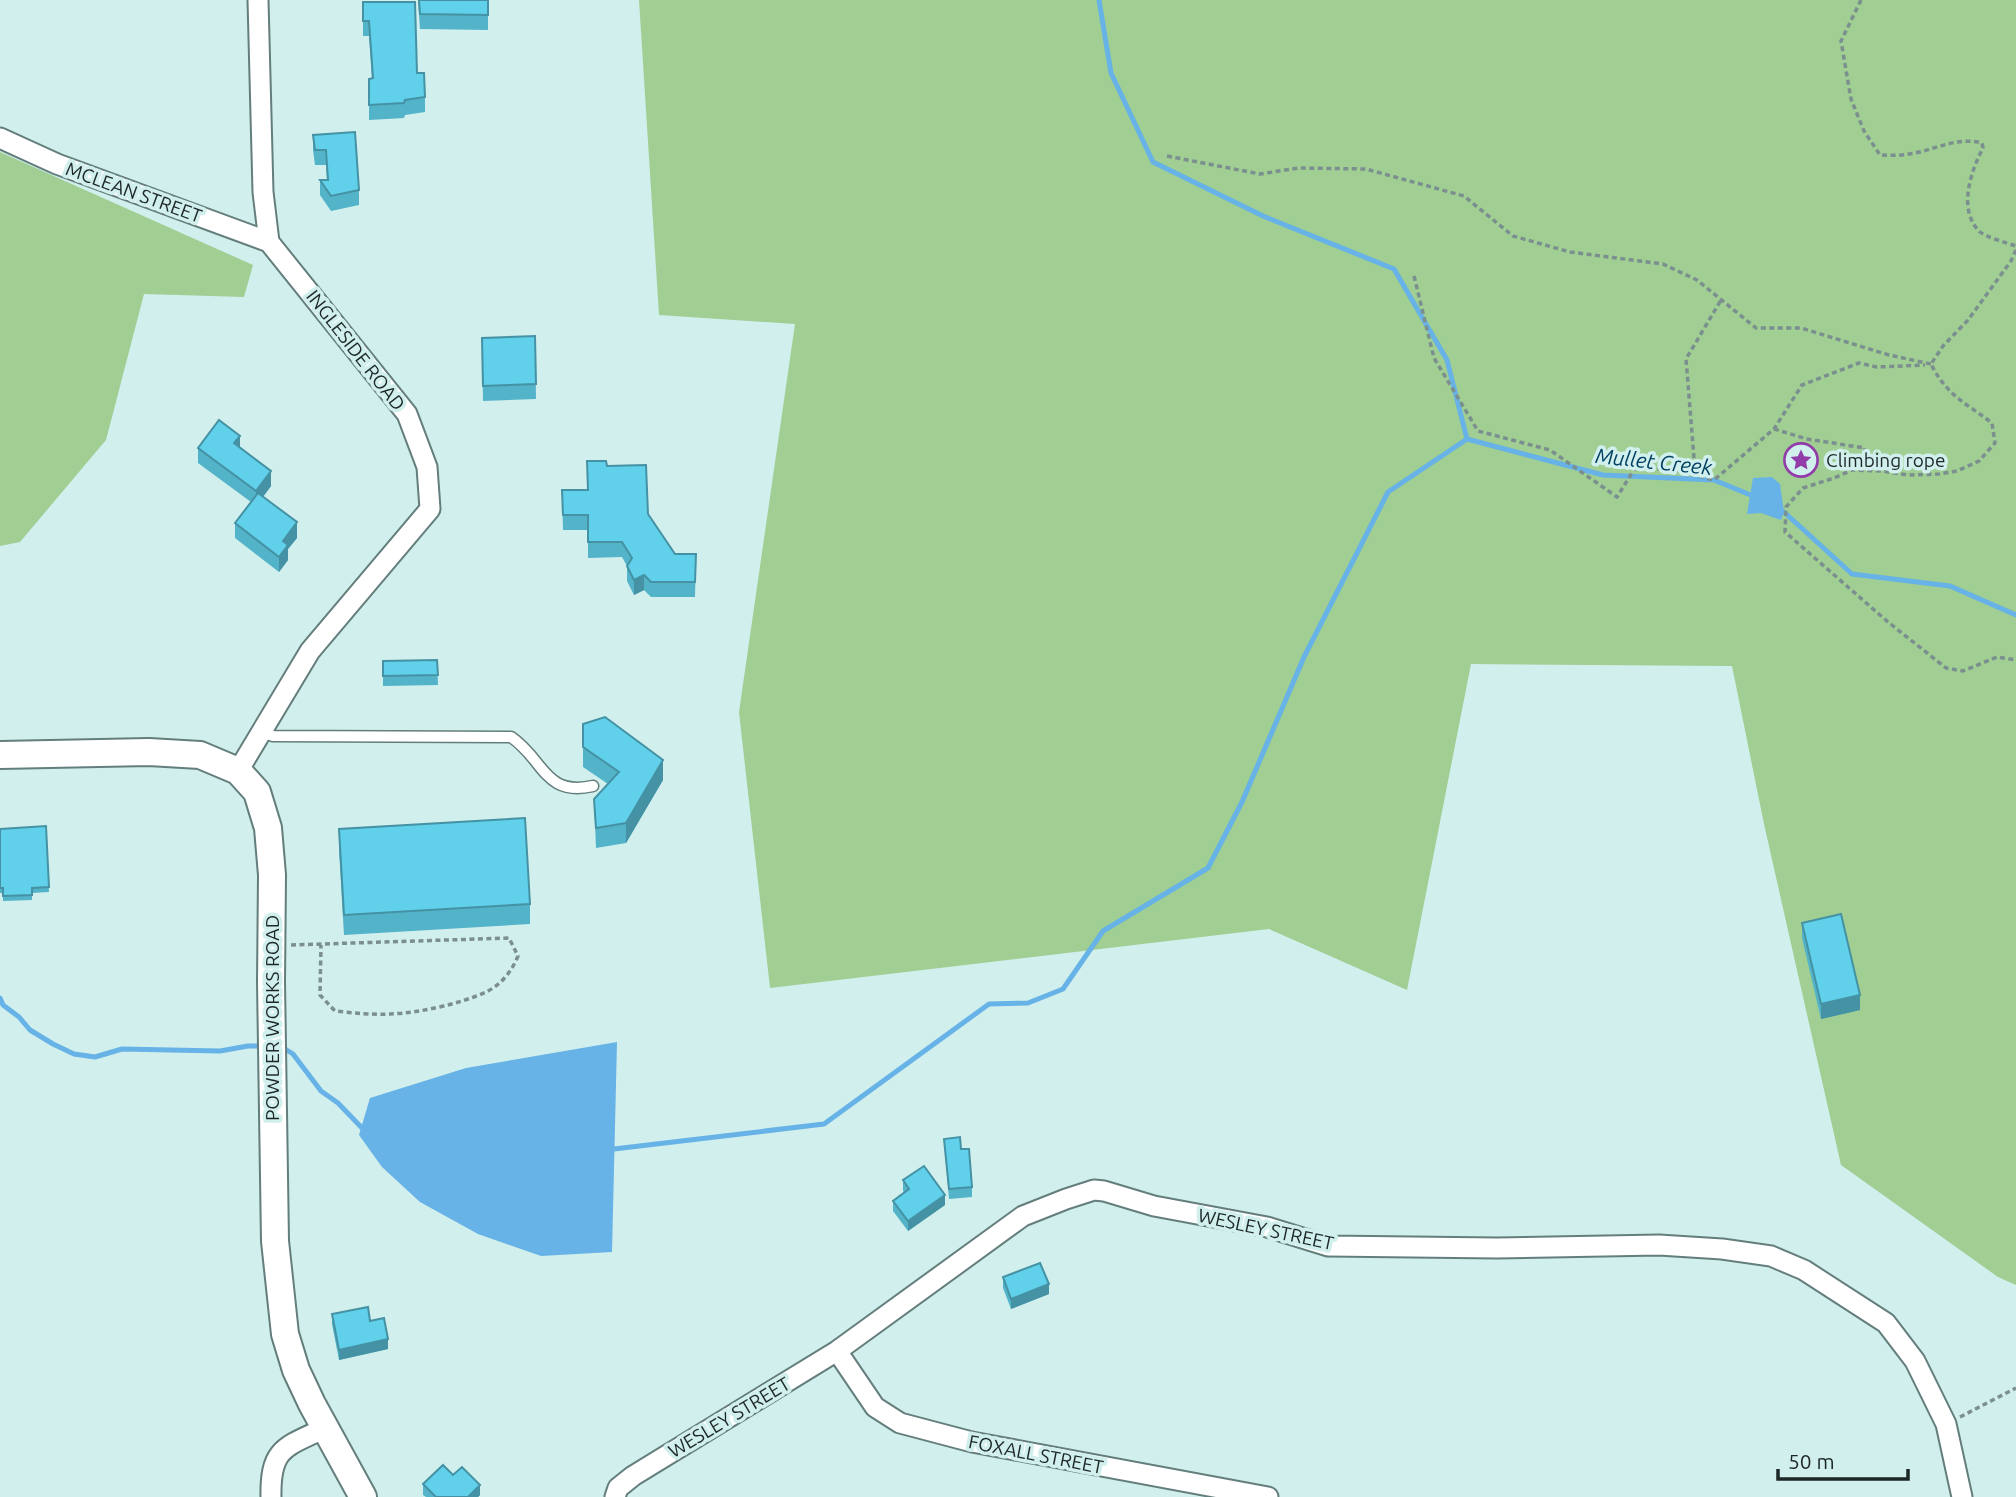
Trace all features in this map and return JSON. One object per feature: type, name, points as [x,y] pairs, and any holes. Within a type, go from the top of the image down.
[{"type":"main road","name":"POWDER WORKS ROAD","points":[[0,755],[149,752],[200,755],[238,771],[257,792],[268,828],[272,875],[275,1241],[285,1334],[296,1370],[363,1497]]},
{"type":"street","points":[[258,0],[263,192],[269,242]]},
{"type":"street","name":"MCLEAN STREET","points":[[0,138],[57,163],[269,242]]},
{"type":"street","name":"INGLESIDE ROAD","points":[[238,771],[310,652],[430,509],[427,467],[407,414],[269,242]]},
{"type":"street","name":"WESLEY STREET","points":[[615,1497],[618,1488],[633,1476],[837,1351],[1023,1216],[1094,1190],[1154,1206],[1267,1227],[1328,1246],[1497,1248],[1659,1245],[1722,1249],[1771,1256],[1804,1270],[1886,1323],[1914,1361],[1946,1424],[1962,1497]]},
{"type":"street","name":"FOXALL STREET","points":[[837,1351],[875,1407],[900,1423],[972,1442],[1268,1497]]},
{"type":"street","points":[[271,1497],[270,1477],[277,1456],[292,1443],[325,1428]]},
{"type":"lane","points":[[261,732],[274,736],[511,737],[533,756],[555,783],[580,789],[593,786]]},
{"type":"path","points":[[1861,0],[1841,41],[1851,99],[1864,131],[1880,155],[1910,154],[1939,145],[1972,140],[1982,143],[1983,148],[1968,186],[1968,213],[1980,233],[2016,248],[2011,261],[1931,365]]},
{"type":"path","points":[[1167,156],[1260,174],[1299,168],[1366,169],[1464,196],[1513,236],[1570,252],[1663,264],[1696,280],[1756,328],[1801,328],[1931,365]]},
{"type":"path","points":[[1414,276],[1434,358],[1479,431],[1550,450],[1616,497],[1635,468],[1675,470],[1714,481],[1774,429],[1802,385],[1858,363],[1877,367],[1931,365]]},
{"type":"path","points":[[1694,458],[1686,359],[1721,300]]},
{"type":"path","points":[[1931,365],[1937,377],[1954,397],[1992,423],[1995,443],[1979,461],[1957,471],[1907,475],[1852,470],[1802,488],[1786,508],[1785,532],[1888,622],[1946,668],[1963,671],[1997,657],[2016,660]]},
{"type":"path","points":[[1774,429],[1807,439],[1864,448],[1862,470]]},
{"type":"path","points":[[271,945],[509,939],[518,957],[508,976],[488,992],[425,1009],[394,1014],[369,1014],[335,1011],[320,995],[321,945]]},
{"type":"path","points":[[1946,1424],[2016,1388]]},
{"type":"green space","points":[[639,0],[2016,0],[2016,1285],[1998,1277],[1841,1165],[1764,824],[1732,666],[1471,664],[1407,990],[1269,929],[770,988],[739,712],[795,324],[659,315]]},
{"type":"green space","points":[[0,152],[253,265],[244,297],[144,294],[106,440],[20,542],[0,546]]},
{"type":"water","points":[[1772,477],[1780,484],[1784,512],[1781,520],[1761,513],[1747,514],[1753,478]]},
{"type":"water","points":[[617,1042],[612,1252],[541,1256],[478,1234],[420,1202],[382,1167],[359,1135],[370,1098],[466,1068]]},
{"type":"building","points":[[419,0],[488,0],[488,15],[420,14]]},
{"type":"building","points":[[363,2],[415,2],[417,73],[424,73],[425,97],[405,100],[404,103],[369,105],[369,79],[373,78],[369,21],[363,21]]},
{"type":"building","points":[[355,132],[359,190],[331,196],[320,180],[328,180],[326,150],[315,150],[313,135]]},
{"type":"building","points":[[535,336],[536,384],[483,386],[482,338]]},
{"type":"building","points":[[219,420],[240,436],[234,443],[271,471],[256,491],[198,448]]},
{"type":"building","points":[[587,461],[606,461],[607,466],[646,465],[648,514],[675,554],[696,554],[695,582],[651,582],[644,575],[634,580],[627,566],[632,558],[622,542],[588,542],[588,515],[563,515],[562,490],[588,490]]},
{"type":"building","points":[[258,493],[297,522],[283,541],[288,545],[279,557],[235,523]]},
{"type":"building","points":[[437,660],[438,675],[383,676],[383,661]]},
{"type":"building","points":[[605,717],[663,760],[626,823],[596,828],[594,799],[619,772],[583,747],[583,724]]},
{"type":"building","points":[[525,818],[530,904],[344,915],[339,829]]},
{"type":"building","points":[[46,826],[49,887],[32,888],[32,895],[3,896],[3,888],[0,888],[0,829]]},
{"type":"building","points":[[1841,914],[1860,995],[1821,1004],[1802,923]]},
{"type":"building","points":[[960,1137],[961,1149],[969,1149],[972,1187],[949,1189],[944,1139]]},
{"type":"building","points":[[924,1166],[945,1195],[908,1221],[893,1201],[909,1189],[903,1180]]},
{"type":"building","points":[[1040,1263],[1049,1284],[1011,1299],[1003,1277]]},
{"type":"building","points":[[368,1307],[370,1321],[384,1318],[388,1339],[339,1350],[332,1314]]},
{"type":"building","points":[[443,1465],[453,1475],[462,1467],[480,1485],[468,1497],[436,1497],[423,1484]]},
{"type":"waterway","points":[[1099,0],[1111,73],[1153,162],[1263,216],[1394,269],[1447,360],[1467,439]]},
{"type":"waterway","name":"Mullet Creek","points":[[1467,439],[1603,475],[1714,480],[1753,496]]},
{"type":"waterway","points":[[614,1149],[824,1124],[989,1004],[1028,1003],[1063,989],[1103,931],[1208,868],[1242,802],[1304,657],[1388,492],[1467,439]]},
{"type":"waterway","name":"Mullet Creek","points":[[1777,508],[1852,574],[1950,586],[2016,615]]},
{"type":"waterway","points":[[0,998],[3,1005],[30,1030],[74,1054],[95,1057],[122,1049],[220,1051],[265,1046]]},
{"type":"waterway","points":[[282,1047],[293,1054],[321,1091],[338,1103],[362,1128]]},
{"type":"place","name":"Climbing rope","points":[[1801,460]]}]
